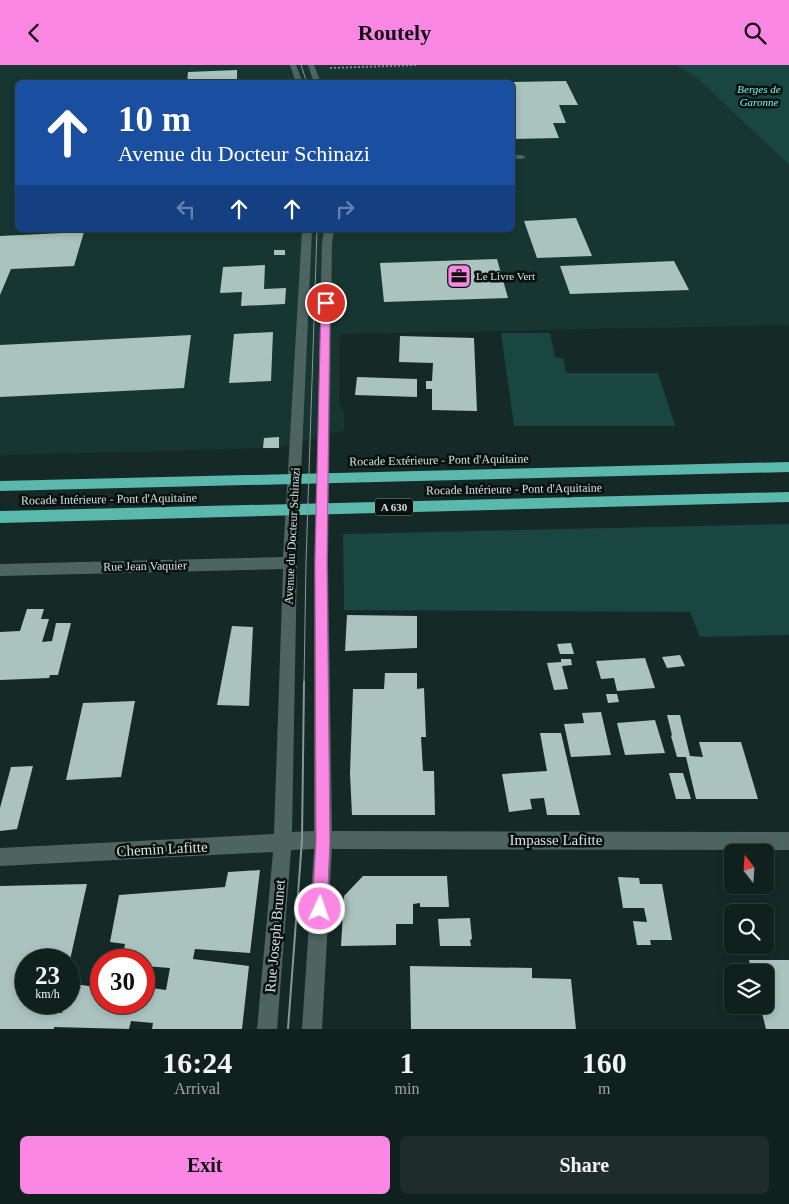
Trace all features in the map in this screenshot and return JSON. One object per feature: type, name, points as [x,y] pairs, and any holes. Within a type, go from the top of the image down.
[{"type":"highway","name":"Rocade Extérieure - Pont d'Aquitaine","points":[[0,486],[789,467]]},
{"type":"highway","name":"Rocade Intérieure - Pont d'Aquitaine","points":[[0,517],[789,497]]},
{"type":"street","points":[[293,65],[299,80]]},
{"type":"street","points":[[312,67],[317,80]]},
{"type":"street","name":"Avenue du Docteur Schinazi","points":[[283,843],[290,563],[307,232]]},
{"type":"street","points":[[312,1029],[323,841],[321,563],[329,232]]},
{"type":"street","name":"Rue Jean Vaquier","points":[[0,570],[290,563]]},
{"type":"street","name":"Impasse Lafitte","points":[[323,841],[362,839],[789,841]]},
{"type":"street","name":"Chemin Lafitte","points":[[0,857],[283,843],[302,840],[323,841]]},
{"type":"street","name":"Rue Joseph Brunet","points":[[267,1029],[283,843]]},
{"type":"lane","points":[[515,157],[522,157]]},
{"type":"path","points":[[312,67],[417,65]]},
{"type":"shaded area","points":[[0,65],[676,65],[696,77],[789,165],[789,325],[340,334],[339,405],[344,412],[344,430],[279,448],[0,455]]},
{"type":"green space","name":"Berges de Garonne","points":[[676,65],[789,65],[789,165],[696,77]]},
{"type":"green space","points":[[501,333],[550,333],[555,357],[563,358],[566,373],[658,373],[675,426],[514,426]]},
{"type":"green space","points":[[789,524],[789,635],[700,637],[690,612],[344,610],[343,534]]},
{"type":"building","points":[[237,70],[237,80],[187,80],[188,72]]},
{"type":"building","points":[[566,81],[578,105],[559,105],[566,123],[553,123],[559,138],[515,139],[515,82]]},
{"type":"building","points":[[576,218],[592,256],[537,258],[524,221]]},
{"type":"building","points":[[84,232],[74,266],[11,269],[0,295],[0,236]]},
{"type":"building","points":[[274,250],[285,250],[285,255],[274,255]]},
{"type":"building","points":[[497,259],[508,298],[384,302],[380,263]]},
{"type":"building","points":[[674,261],[689,290],[570,294],[560,266]]},
{"type":"building","points":[[265,265],[264,289],[286,288],[285,304],[241,306],[242,292],[220,293],[223,267]]},
{"type":"building","points":[[273,332],[271,381],[229,383],[234,334]]},
{"type":"building","points":[[191,335],[184,388],[0,397],[0,345]]},
{"type":"building","points":[[400,336],[474,338],[477,411],[432,410],[432,389],[426,389],[426,381],[432,381],[433,363],[399,362]]},
{"type":"building","points":[[357,377],[417,379],[417,397],[355,395]]},
{"type":"building","points":[[279,437],[279,448],[263,448],[264,438]]},
{"type":"building","points":[[27,609],[44,609],[41,619],[49,619],[42,642],[52,641],[56,623],[71,623],[58,675],[50,675],[49,678],[0,680],[0,632],[20,631]]},
{"type":"building","points":[[347,615],[417,616],[417,648],[345,651]]},
{"type":"building","points":[[232,626],[253,627],[249,706],[217,705]]},
{"type":"building","points":[[571,643],[574,654],[560,654],[557,644]]},
{"type":"building","points":[[680,655],[685,666],[667,668],[662,657]]},
{"type":"building","points":[[645,658],[655,688],[617,691],[614,678],[601,679],[596,661]]},
{"type":"building","points":[[561,659],[571,659],[572,665],[562,666],[568,689],[554,690],[547,663],[561,662]]},
{"type":"building","points":[[385,673],[417,673],[417,689],[424,688],[426,737],[421,737],[423,771],[434,771],[435,815],[352,815],[350,773],[353,689],[384,689]]},
{"type":"building","points":[[606,694],[617,694],[619,702],[608,703]]},
{"type":"building","points":[[135,701],[121,777],[66,780],[83,703]]},
{"type":"building","points":[[601,712],[611,755],[571,757],[564,724],[584,723],[582,713]]},
{"type":"building","points":[[667,715],[680,715],[690,756],[703,757],[699,742],[741,742],[758,799],[696,799],[686,757],[677,757]]},
{"type":"building","points":[[655,720],[665,753],[625,755],[617,723]]},
{"type":"building","points":[[540,733],[561,733],[580,815],[547,815],[544,798],[530,799],[532,809],[509,812],[502,774],[547,771]]},
{"type":"building","points":[[33,766],[17,829],[0,831],[0,808],[11,767]]},
{"type":"building","points":[[669,773],[683,773],[691,799],[676,799]]},
{"type":"building","points":[[260,870],[250,953],[195,949],[193,959],[249,966],[242,1029],[152,1029],[153,1023],[131,1021],[129,1029],[54,1027],[54,1029],[0,1029],[0,886],[87,884],[72,949],[15,949],[15,1014],[80,1014],[80,985],[90,986],[90,1014],[155,1014],[155,988],[166,990],[170,968],[155,967],[155,949],[124,949],[125,944],[110,942],[119,895],[225,887],[228,872]]},
{"type":"building","points":[[363,876],[447,876],[449,907],[420,907],[420,903],[413,904],[413,924],[396,924],[396,945],[341,946],[344,896]]},
{"type":"building","points":[[618,877],[639,878],[640,884],[662,884],[672,940],[650,940],[651,945],[637,945],[633,921],[647,922],[644,908],[623,908]]},
{"type":"building","points":[[470,918],[471,946],[440,946],[438,919]]},
{"type":"building","points":[[749,960],[789,960],[789,1029],[766,1029],[762,1014],[774,1014],[774,964],[750,964]]},
{"type":"building","points":[[410,966],[532,968],[532,978],[571,979],[576,1029],[411,1029]]},
{"type":"tram line","points":[[301,65],[306,80]]},
{"type":"tram line","points":[[304,683],[317,232]]},
{"type":"tram line","points":[[288,1029],[302,840],[304,682]]},
{"type":"place","name":"Le Livre Vert","points":[[459,276]]},
{"type":"route","points":[[320,909],[324,778],[321,563],[326,303]]}]
